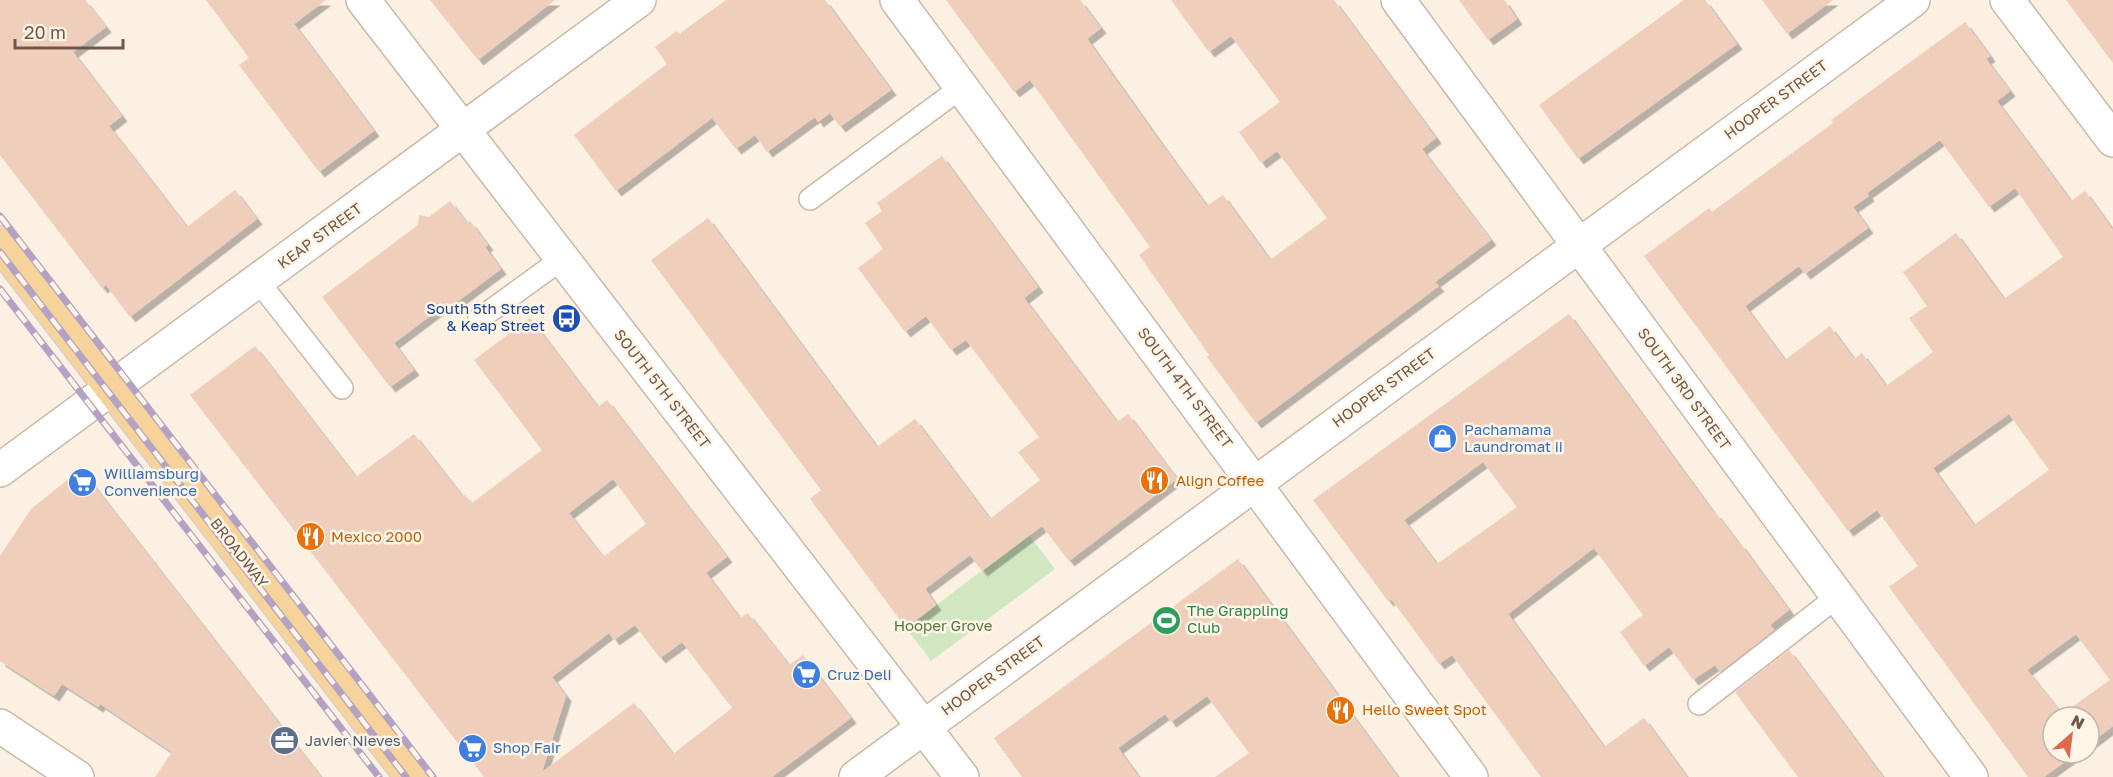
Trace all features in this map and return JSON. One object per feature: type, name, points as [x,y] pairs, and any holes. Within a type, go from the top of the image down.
[{"type":"main road","name":"BROADWAY","points":[[0,243],[412,777]]},
{"type":"street","name":"SOUTH 5TH STREET","points":[[363,0],[962,777]]},
{"type":"street","name":"KEAP STREET","points":[[0,470],[639,0]]},
{"type":"street","name":"SOUTH 4TH STREET","points":[[897,0],[1471,777]]},
{"type":"street","name":"SOUTH 3RD STREET","points":[[1398,0],[1971,777]]},
{"type":"street","name":"HOOPER STREET","points":[[856,777],[1913,0]]},
{"type":"street","points":[[2007,0],[2113,140]]},
{"type":"street","points":[[0,726],[77,777]]},
{"type":"lane","points":[[810,199],[962,87]]},
{"type":"lane","points":[[478,320],[562,259]]},
{"type":"lane","points":[[258,281],[342,388]]},
{"type":"lane","points":[[1699,704],[1837,597]]},
{"type":"green space","name":"Hooper Grove","points":[[1029,535],[1055,569],[931,661],[906,628]]},
{"type":"building","points":[[0,0],[85,0],[106,27],[73,52],[122,116],[109,126],[187,227],[235,190],[257,219],[130,317],[106,285],[102,288],[0,155]]},
{"type":"building","points":[[206,0],[326,0],[294,24],[374,131],[319,172],[239,65],[249,58]]},
{"type":"building","points":[[430,0],[555,0],[478,60]]},
{"type":"building","points":[[726,0],[825,0],[891,90],[840,127],[830,113],[818,122],[815,117],[767,152],[755,135],[736,149],[712,118],[616,191],[574,135],[667,64],[655,47],[677,31],[679,34]]},
{"type":"building","points":[[946,0],[1080,0],[1101,28],[1087,39],[1166,150],[1207,206],[1223,195],[1270,260],[1327,218],[1277,151],[1261,163],[1239,132],[1280,102],[1231,36],[1209,52],[1171,0],[1334,0],[1436,138],[1422,149],[1491,240],[1435,282],[1439,286],[1256,423],[1207,357],[1209,355],[1139,255],[1150,247],[1030,80],[1014,92]]},
{"type":"building","points":[[1459,0],[1504,0],[1517,19],[1488,40]]},
{"type":"building","points":[[1684,0],[1705,0],[1737,44],[1578,159],[1539,105]]},
{"type":"building","points":[[1762,0],[1833,0],[1787,34]]},
{"type":"building","points":[[2066,0],[2113,0],[2113,63]]},
{"type":"building","points":[[1965,22],[1990,56],[1986,59],[2010,91],[1997,101],[2071,201],[2085,191],[2113,230],[2113,726],[2101,735],[2101,705],[2075,705],[2110,680],[2076,634],[2027,670],[2055,705],[2041,705],[2041,765],[2060,765],[2044,777],[2028,777],[1889,587],[1918,566],[1877,510],[1848,531],[1644,256],[1709,208],[1712,212],[1833,123],[1831,120]],"holes":[[[1940,140],[1989,207],[2015,188],[2063,257],[2004,299],[1956,233],[1903,272],[1927,306],[1909,318],[1933,352],[1886,386],[1862,353],[1854,359],[1830,326],[1785,360],[1745,306],[1799,266],[1805,274],[1868,228],[1853,207],[1869,196],[1867,193]],[[2009,414],[2049,470],[1974,525],[1933,468]]]},
{"type":"building","points":[[942,156],[1038,287],[1024,298],[1117,422],[1128,414],[1177,479],[1069,561],[1042,526],[982,571],[970,555],[925,589],[936,605],[906,628],[810,499],[821,490],[651,260],[708,218],[877,447],[915,419],[990,519],[1040,480],[1018,452],[1039,437],[966,340],[951,350],[926,316],[905,332],[858,268],[883,249],[865,223],[882,211],[877,203]]},
{"type":"building","points":[[450,201],[467,223],[470,221],[488,245],[485,247],[501,269],[449,308],[446,304],[394,343],[414,370],[390,387],[322,297],[418,225],[419,215],[429,217]]},
{"type":"building","points":[[1569,314],[1714,513],[1740,543],[1789,610],[1770,625],[1774,630],[1720,672],[1715,665],[1693,680],[1669,647],[1644,666],[1620,632],[1643,615],[1594,548],[1508,614],[1604,747],[1644,718],[1687,777],[1541,777],[1452,655],[1439,664],[1391,599],[1388,601],[1313,500]],"holes":[[[1483,462],[1517,507],[1437,564],[1404,520]]]},
{"type":"building","points":[[530,318],[598,407],[607,400],[727,557],[706,573],[740,618],[748,613],[789,665],[803,655],[851,718],[772,777],[484,777],[190,395],[255,346],[356,477],[414,434],[463,497],[465,495],[472,503],[542,450],[474,360]],"holes":[[[613,479],[646,524],[603,557],[569,513]],[[635,625],[660,658],[682,642],[732,708],[673,754],[634,703],[542,772],[566,696],[552,677],[609,633],[614,640]]]},
{"type":"building","points":[[81,469],[321,777],[155,777],[172,752],[100,704],[98,707],[62,684],[54,696],[0,661],[0,556],[31,509]]},
{"type":"building","points":[[1238,559],[1398,777],[1215,777],[1249,753],[1207,696],[1171,722],[1165,714],[1118,748],[1139,777],[1022,777],[994,738]]},
{"type":"building","points":[[1789,650],[1883,777],[1798,777],[1777,749],[1735,692]]},
{"type":"railway","points":[[0,216],[433,777]]},
{"type":"railway","points":[[0,252],[406,777]]},
{"type":"railway","points":[[0,289],[379,777]]},
{"type":"place","name":"South 5th Street & Keap Street","points":[[566,318]]},
{"type":"place","name":"Pachamama Laundromat ii","points":[[1443,439]]},
{"type":"place","name":"Align Coffee","points":[[1155,481]]},
{"type":"place","name":"Williamsburg Convenience","points":[[83,483]]},
{"type":"place","name":"Mexico 2000","points":[[310,537]]},
{"type":"place","name":"The Grappling Club","points":[[1166,620]]},
{"type":"place","name":"Cruz Deli","points":[[806,675]]},
{"type":"place","name":"Hello Sweet Spot","points":[[1341,710]]},
{"type":"place","name":"Javier Nieves","points":[[284,741]]},
{"type":"place","name":"Shop Fair","points":[[472,748]]}]
